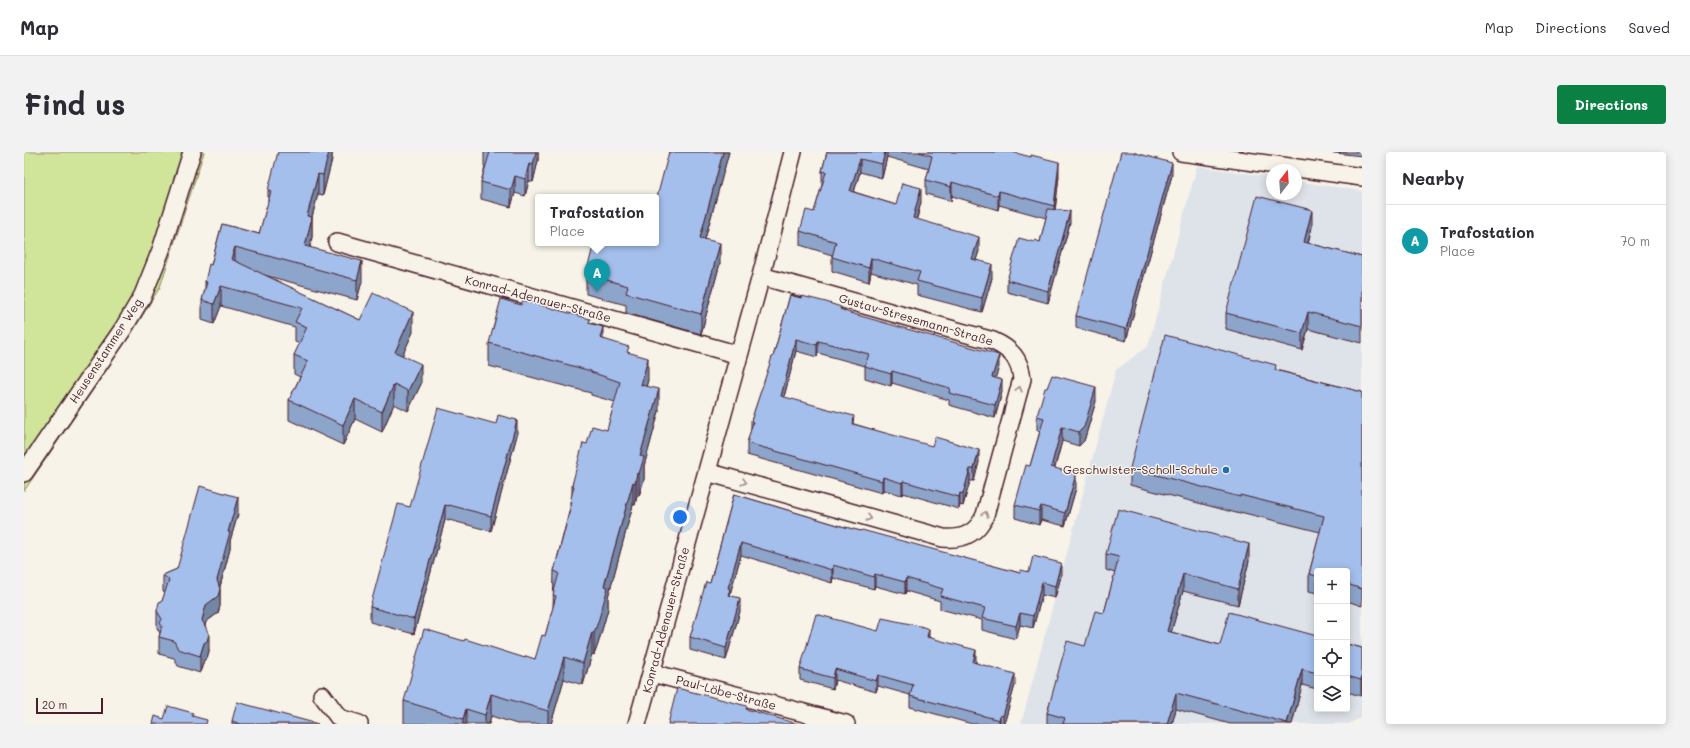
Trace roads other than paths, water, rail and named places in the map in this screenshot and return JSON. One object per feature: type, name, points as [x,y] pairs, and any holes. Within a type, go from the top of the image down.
[{"type":"street","name":"Heusenstammer Weg","points":[[24,473],[123,329],[143,295],[161,250],[192,152]]},
{"type":"street","name":"Konrad-Adenauer-Straße","points":[[637,724],[761,276],[793,152]]},
{"type":"street","points":[[1181,152],[1362,177]]},
{"type":"street","name":"Konrad-Adenauer-Straße","points":[[337,242],[739,355]]},
{"type":"street","name":"Gustav-Stresemann-Straße","points":[[707,472],[954,540],[969,535],[976,529],[985,515],[1022,379],[1019,366],[1013,354],[1005,346],[994,341],[761,276]]},
{"type":"street","name":"Paul-Löbe-Straße","points":[[652,673],[846,724]]},
{"type":"street","points":[[322,695],[339,718],[360,724]]},
{"type":"place","name":"Trafostation","points":[[597,292]]},
{"type":"place","name":"Geschwister-Scholl-Schule","points":[[1226,470]]}]
